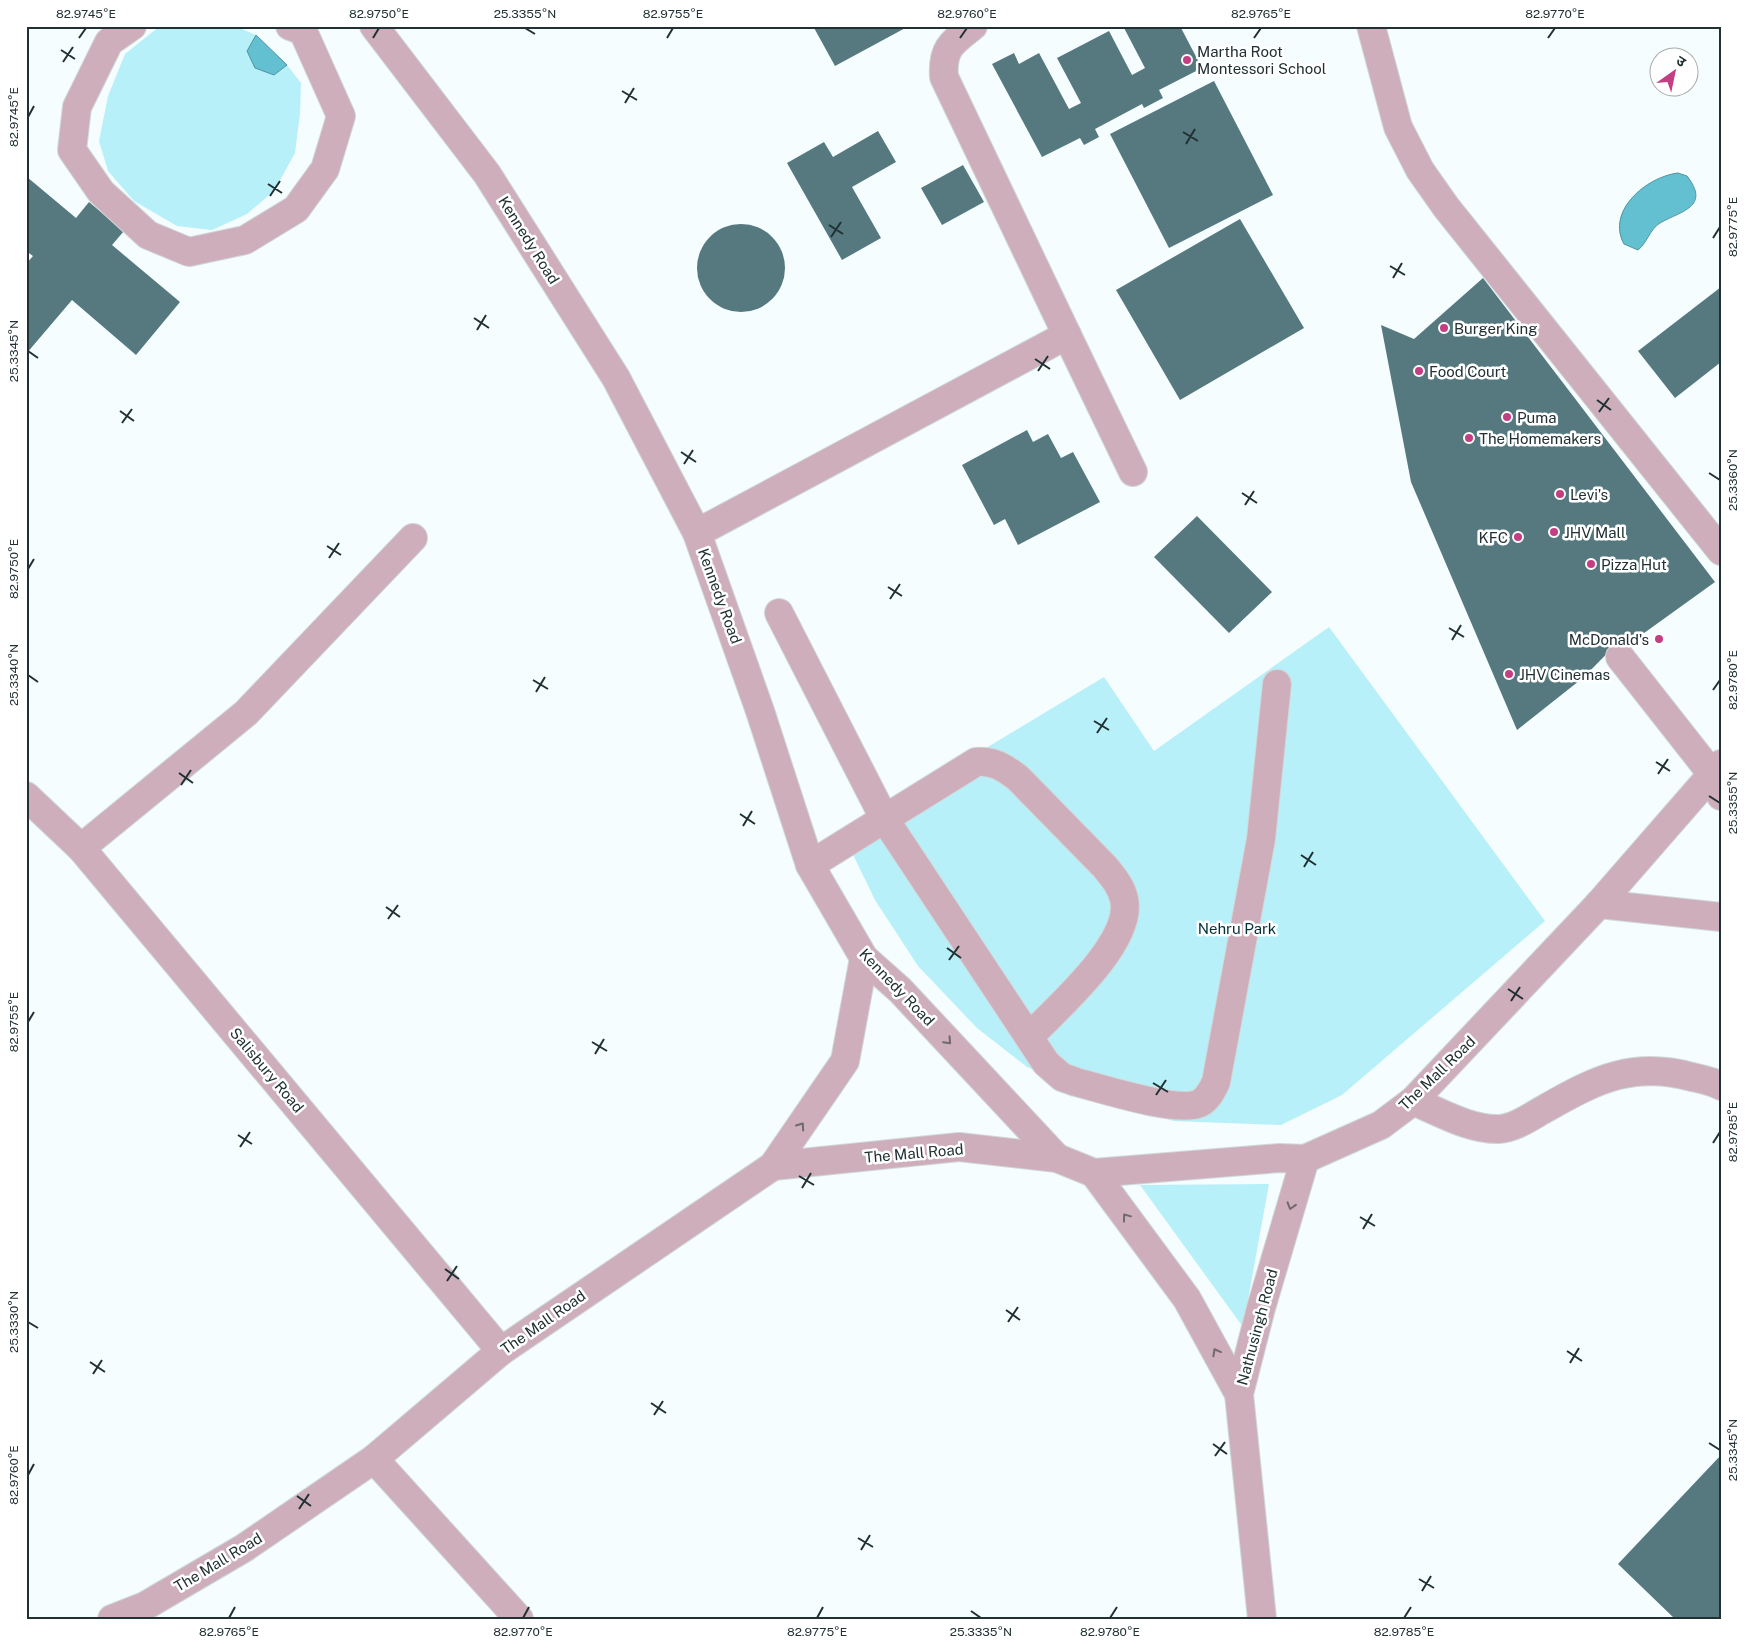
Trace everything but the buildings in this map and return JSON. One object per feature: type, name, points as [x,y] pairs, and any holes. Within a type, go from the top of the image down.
[{"type":"street","points":[[132,26],[109,42],[77,107],[72,150],[100,192],[148,236],[189,252],[245,240],[296,209],[325,169],[341,116],[301,28]]},
{"type":"street","name":"Kennedy Road","points":[[374,26],[487,174],[616,378],[697,533],[760,711],[810,865],[864,958],[900,990],[1057,1158]]},
{"type":"street","points":[[973,26],[952,42],[943,59],[944,77],[1133,472]]},
{"type":"street","points":[[1370,26],[1398,127],[1420,170],[1446,207],[1721,551]]},
{"type":"street","points":[[697,533],[1066,335]]},
{"type":"street","points":[[81,848],[246,714],[413,538]]},
{"type":"street","points":[[778,613],[884,818],[1029,1037],[1054,1071],[1076,1082],[1172,1106],[1199,1104],[1208,1098],[1216,1082],[1261,839],[1277,684]]},
{"type":"street","points":[[1620,657],[1718,778]]},
{"type":"street","points":[[810,865],[976,762],[987,761],[1004,768],[1018,778],[1118,882],[1125,901],[1122,922],[1109,951],[1096,969],[1029,1037]]},
{"type":"street","name":"The Mall Road","points":[[112,1619],[150,1612],[374,1459],[501,1350],[773,1166],[959,1147],[1057,1158],[1094,1173],[1280,1158],[1305,1159],[1381,1125],[1413,1101],[1718,778]]},
{"type":"street","name":"Salisbury Road","points":[[26,796],[81,848],[501,1350]]},
{"type":"street","points":[[1599,904],[1721,917]]},
{"type":"street","points":[[773,1166],[845,1061],[864,958]]},
{"type":"street","points":[[1413,1101],[1473,1126],[1502,1129],[1524,1120],[1583,1087],[1605,1078],[1633,1071],[1670,1071],[1721,1086]]},
{"type":"street","name":"Nathusingh Road","points":[[1262,1619],[1239,1394],[1261,1308],[1305,1159]]},
{"type":"street","points":[[1094,1173],[1187,1299],[1239,1394]]},
{"type":"street","points":[[374,1459],[518,1619]]},
{"type":"green space","points":[[160,26],[235,26],[256,35],[247,51],[274,75],[287,65],[301,83],[300,113],[295,153],[274,191],[247,214],[212,230],[177,226],[134,201],[108,171],[99,141],[108,96],[125,54]]},
{"type":"green space","name":"Nehru Park","points":[[1329,627],[1545,921],[1342,1095],[1281,1125],[1173,1121],[1074,1087],[1027,1067],[977,1028],[918,966],[875,900],[843,834],[1104,677],[1154,751]]},
{"type":"green space","points":[[1269,1184],[1243,1327],[1140,1185]]},
{"type":"shaded area","points":[[256,35],[287,65],[274,75],[255,68],[247,51]]},
{"type":"shaded area","points":[[1678,173],[1687,176],[1694,186],[1695,201],[1684,211],[1660,223],[1638,250],[1624,244],[1620,232],[1620,220],[1632,198],[1654,181]]},
{"type":"place","name":"Martha Root Montessori School","points":[[1187,60]]},
{"type":"place","name":"Burger King","points":[[1444,328]]},
{"type":"place","name":"Food Court","points":[[1419,371]]},
{"type":"place","name":"Puma","points":[[1507,417]]},
{"type":"place","name":"The Homemakers","points":[[1469,438]]},
{"type":"place","name":"Levi's","points":[[1560,494]]},
{"type":"place","name":"JHV Mall","points":[[1554,532]]},
{"type":"place","name":"KFC","points":[[1518,537]]},
{"type":"place","name":"Pizza Hut","points":[[1591,564]]},
{"type":"place","name":"McDonald's","points":[[1659,639]]},
{"type":"place","name":"JHV Cinemas","points":[[1509,674]]}]
